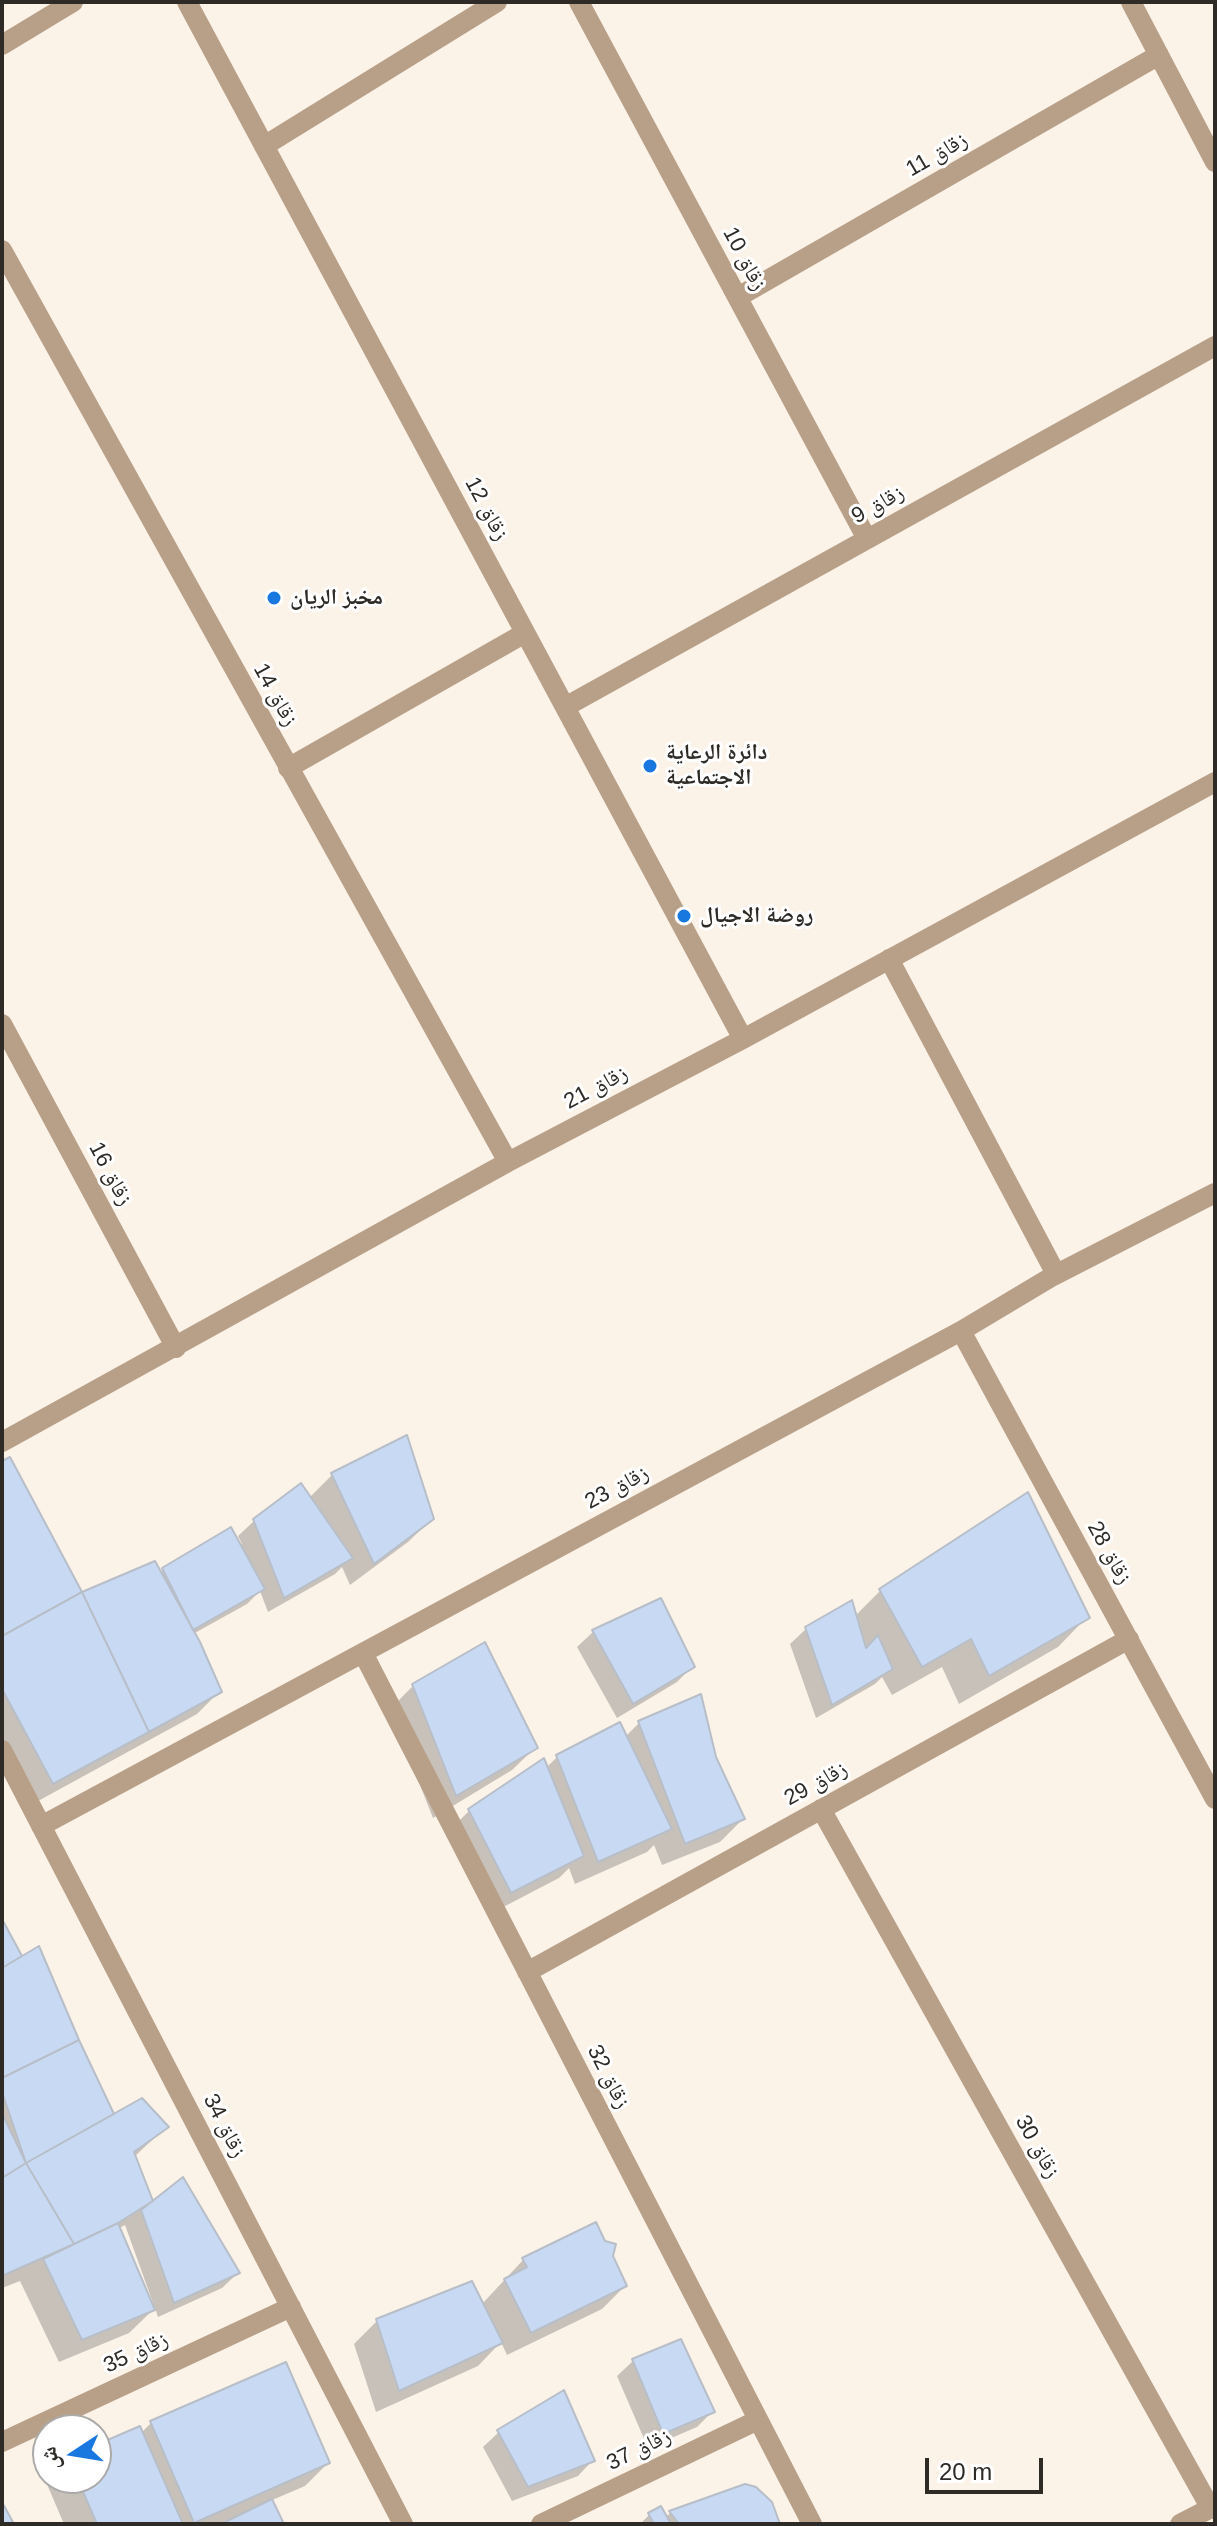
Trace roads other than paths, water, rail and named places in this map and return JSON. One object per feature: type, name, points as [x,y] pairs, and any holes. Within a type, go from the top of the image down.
[{"type":"street","points":[[2,45],[73,2]]},
{"type":"street","name":"زقاق 12","points":[[187,2],[743,1039]]},
{"type":"street","points":[[264,146],[497,2]]},
{"type":"street","name":"زقاق 10","points":[[579,2],[867,539]]},
{"type":"street","points":[[1131,2],[1215,162]]},
{"type":"street","name":"زقاق 11","points":[[738,297],[1159,55]]},
{"type":"street","name":"زقاق 14","points":[[2,250],[508,1162]]},
{"type":"street","name":"زقاق 9","points":[[565,707],[1215,346]]},
{"type":"street","points":[[288,768],[525,633]]},
{"type":"street","name":"زقاق 21","points":[[2,1442],[508,1162],[743,1039],[1215,782]]},
{"type":"street","points":[[889,959],[1056,1274]]},
{"type":"street","name":"زقاق 16","points":[[2,1024],[176,1348]]},
{"type":"street","name":"زقاق 23","points":[[41,1826],[961,1331],[1056,1274],[1215,1193]]},
{"type":"street","name":"زقاق 28","points":[[961,1331],[1215,1799]]},
{"type":"street","name":"زقاق 29","points":[[527,1972],[1129,1639]]},
{"type":"street","name":"زقاق 32","points":[[363,1653],[812,2524]]},
{"type":"street","name":"زقاق 34","points":[[2,1750],[403,2524]]},
{"type":"street","name":"زقاق 30","points":[[821,1809],[1213,2507]]},
{"type":"street","name":"زقاق 35","points":[[2,2442],[291,2307]]},
{"type":"street","name":"زقاق 37","points":[[541,2524],[758,2420]]},
{"type":"street","points":[[1180,2524],[1213,2507]]},
{"type":"place","name":"مخبز الريان","points":[[274,598]]},
{"type":"place","name":"دائرة الرعاية الاجتماعية","points":[[650,766]]},
{"type":"place","name":"روضة الاجيال","points":[[684,916]]}]
